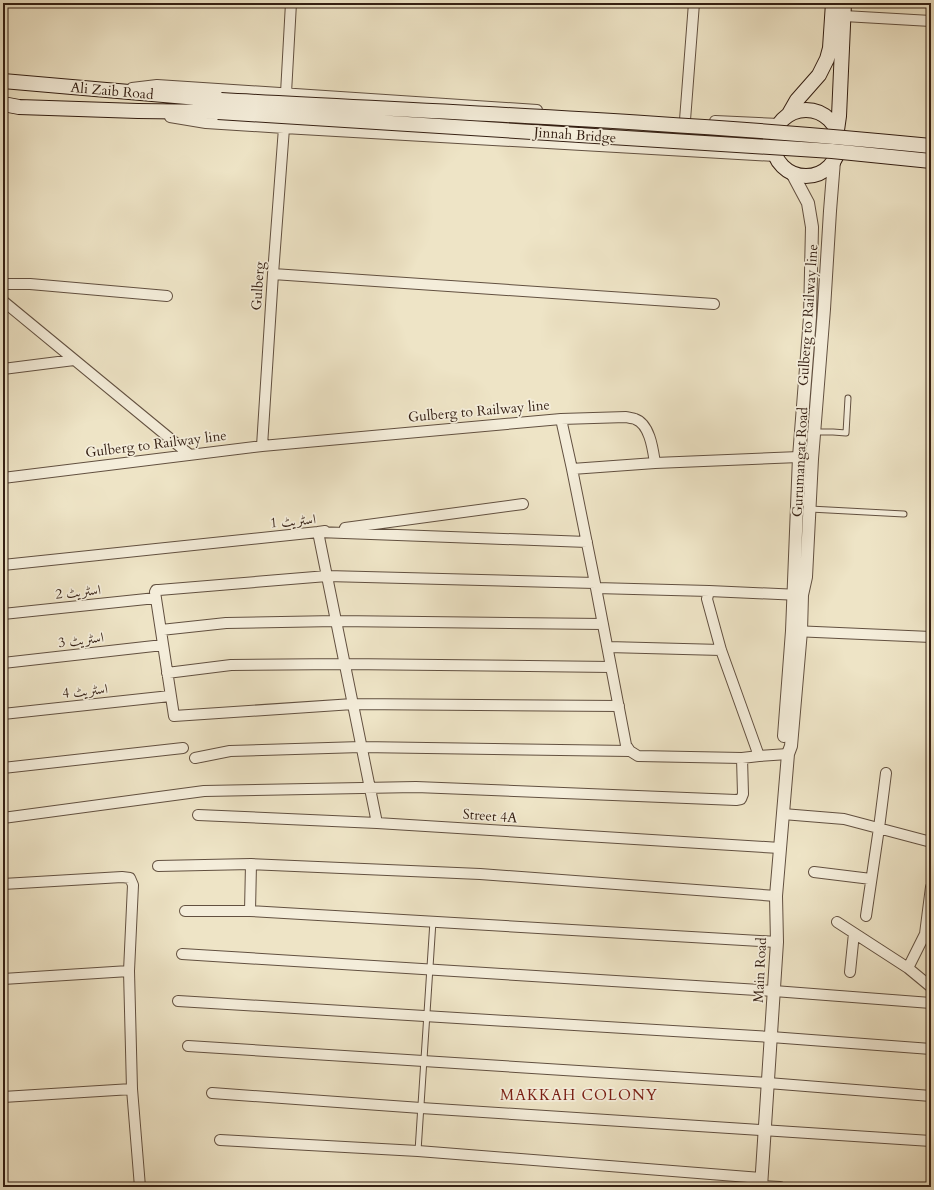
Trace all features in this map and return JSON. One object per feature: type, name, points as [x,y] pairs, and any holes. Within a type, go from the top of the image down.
[{"type":"main road","points":[[833,3],[830,48],[827,59],[819,75],[797,100],[774,134],[773,145],[775,156],[782,166],[792,173],[807,176],[823,172],[835,159],[839,146],[837,131],[844,9]]},
{"type":"main road","name":"Ali Zaib Road","points":[[3,81],[105,90],[220,106]]},
{"type":"main road","name":"Ali Zaib Road","points":[[3,104],[19,107],[138,111],[220,106]]},
{"type":"main road","name":"Jinnah Bridge","points":[[220,106],[666,125],[832,136],[931,146]]},
{"type":"main road","name":"Jinnah Bridge","points":[[220,106],[832,151],[931,161]]},
{"type":"main road","points":[[784,119],[802,110],[816,111],[829,118],[837,131]]},
{"type":"street","points":[[286,93],[291,3]]},
{"type":"street","points":[[685,120],[694,3]]},
{"type":"street","points":[[844,9],[931,21]]},
{"type":"street","points":[[105,90],[156,85],[685,120],[784,119]]},
{"type":"street","name":"Ali Zaib Road","points":[[3,107],[19,107]]},
{"type":"street","points":[[138,111],[206,123],[775,156]]},
{"type":"street","name":"Gulberg","points":[[262,446],[284,128]]},
{"type":"street","points":[[837,131],[931,141]]},
{"type":"street","points":[[835,159],[931,166]]},
{"type":"street","name":"Gulberg to Railway line","points":[[798,595],[806,577],[812,459],[835,159]]},
{"type":"street","name":"Gurumangat Road","points":[[792,173],[808,203],[812,227],[810,317],[799,457],[798,595]]},
{"type":"street","points":[[273,274],[714,304]]},
{"type":"street","points":[[3,284],[30,284],[167,296]]},
{"type":"street","points":[[3,301],[190,455]]},
{"type":"street","points":[[3,369],[74,360]]},
{"type":"street","points":[[561,419],[635,418],[642,422],[647,430],[655,463]]},
{"type":"street","name":"Gulberg to Railway line","points":[[3,478],[262,446],[561,419],[596,585],[626,745],[630,751]]},
{"type":"street","points":[[572,469],[655,463],[799,457],[812,459]]},
{"type":"street","points":[[377,823],[318,532],[523,504]]},
{"type":"street","name":"اسٹریٹ 1","points":[[3,565],[318,532],[587,542]]},
{"type":"street","points":[[619,706],[353,704],[174,716],[155,592],[156,590],[327,576],[596,585],[798,595]]},
{"type":"street","points":[[709,591],[707,599],[721,650],[759,756]]},
{"type":"street","name":"Main Road","points":[[761,1184],[777,942],[776,896],[788,754],[791,746],[798,595]]},
{"type":"street","name":"اسٹریٹ 2","points":[[3,614],[156,598]]},
{"type":"street","points":[[161,630],[226,623],[336,621],[603,624]]},
{"type":"street","points":[[796,631],[931,637]]},
{"type":"street","name":"اسٹریٹ 3","points":[[3,664],[163,645]]},
{"type":"street","points":[[608,647],[721,650]]},
{"type":"street","points":[[167,673],[231,665],[345,664],[611,667]]},
{"type":"street","name":"اسٹریٹ 4","points":[[3,714],[170,696]]},
{"type":"street","points":[[195,758],[230,752],[361,747],[630,751],[638,756],[742,758],[788,754]]},
{"type":"street","points":[[3,768],[183,748]]},
{"type":"street","points":[[3,818],[204,791],[416,787],[736,800],[741,799],[743,794],[742,758]]},
{"type":"street","points":[[866,916],[886,773]]},
{"type":"street","points":[[783,814],[844,819],[931,842]]},
{"type":"street","name":"Street 4A","points":[[198,815],[377,823],[780,848]]},
{"type":"street","points":[[250,911],[252,864]]},
{"type":"street","points":[[158,866],[252,864],[480,874],[776,896]]},
{"type":"street","points":[[814,872],[872,879]]},
{"type":"street","points":[[3,884],[122,877],[130,878],[133,885],[128,971],[132,1089],[140,1187]]},
{"type":"street","points":[[908,968],[925,934],[931,887]]},
{"type":"street","points":[[186,911],[250,911],[777,942]]},
{"type":"street","points":[[837,922],[908,968],[931,987]]},
{"type":"street","points":[[850,972],[854,933]]},
{"type":"street","points":[[182,954],[774,991],[931,1003]]},
{"type":"street","points":[[3,979],[128,971]]},
{"type":"street","points":[[178,1001],[931,1048]]},
{"type":"street","points":[[188,1046],[768,1083],[931,1096]]},
{"type":"street","points":[[3,1097],[132,1089]]},
{"type":"street","points":[[212,1093],[931,1141]]},
{"type":"street","points":[[220,1140],[418,1151],[780,1187]]},
{"type":"lane","points":[[814,432],[846,433],[848,398]]},
{"type":"lane","points":[[809,508],[904,514]]},
{"type":"lane","points":[[418,1151],[433,921]]},
{"type":"district","name":"MAKKAH COLONY","points":[[579,1095]]}]
